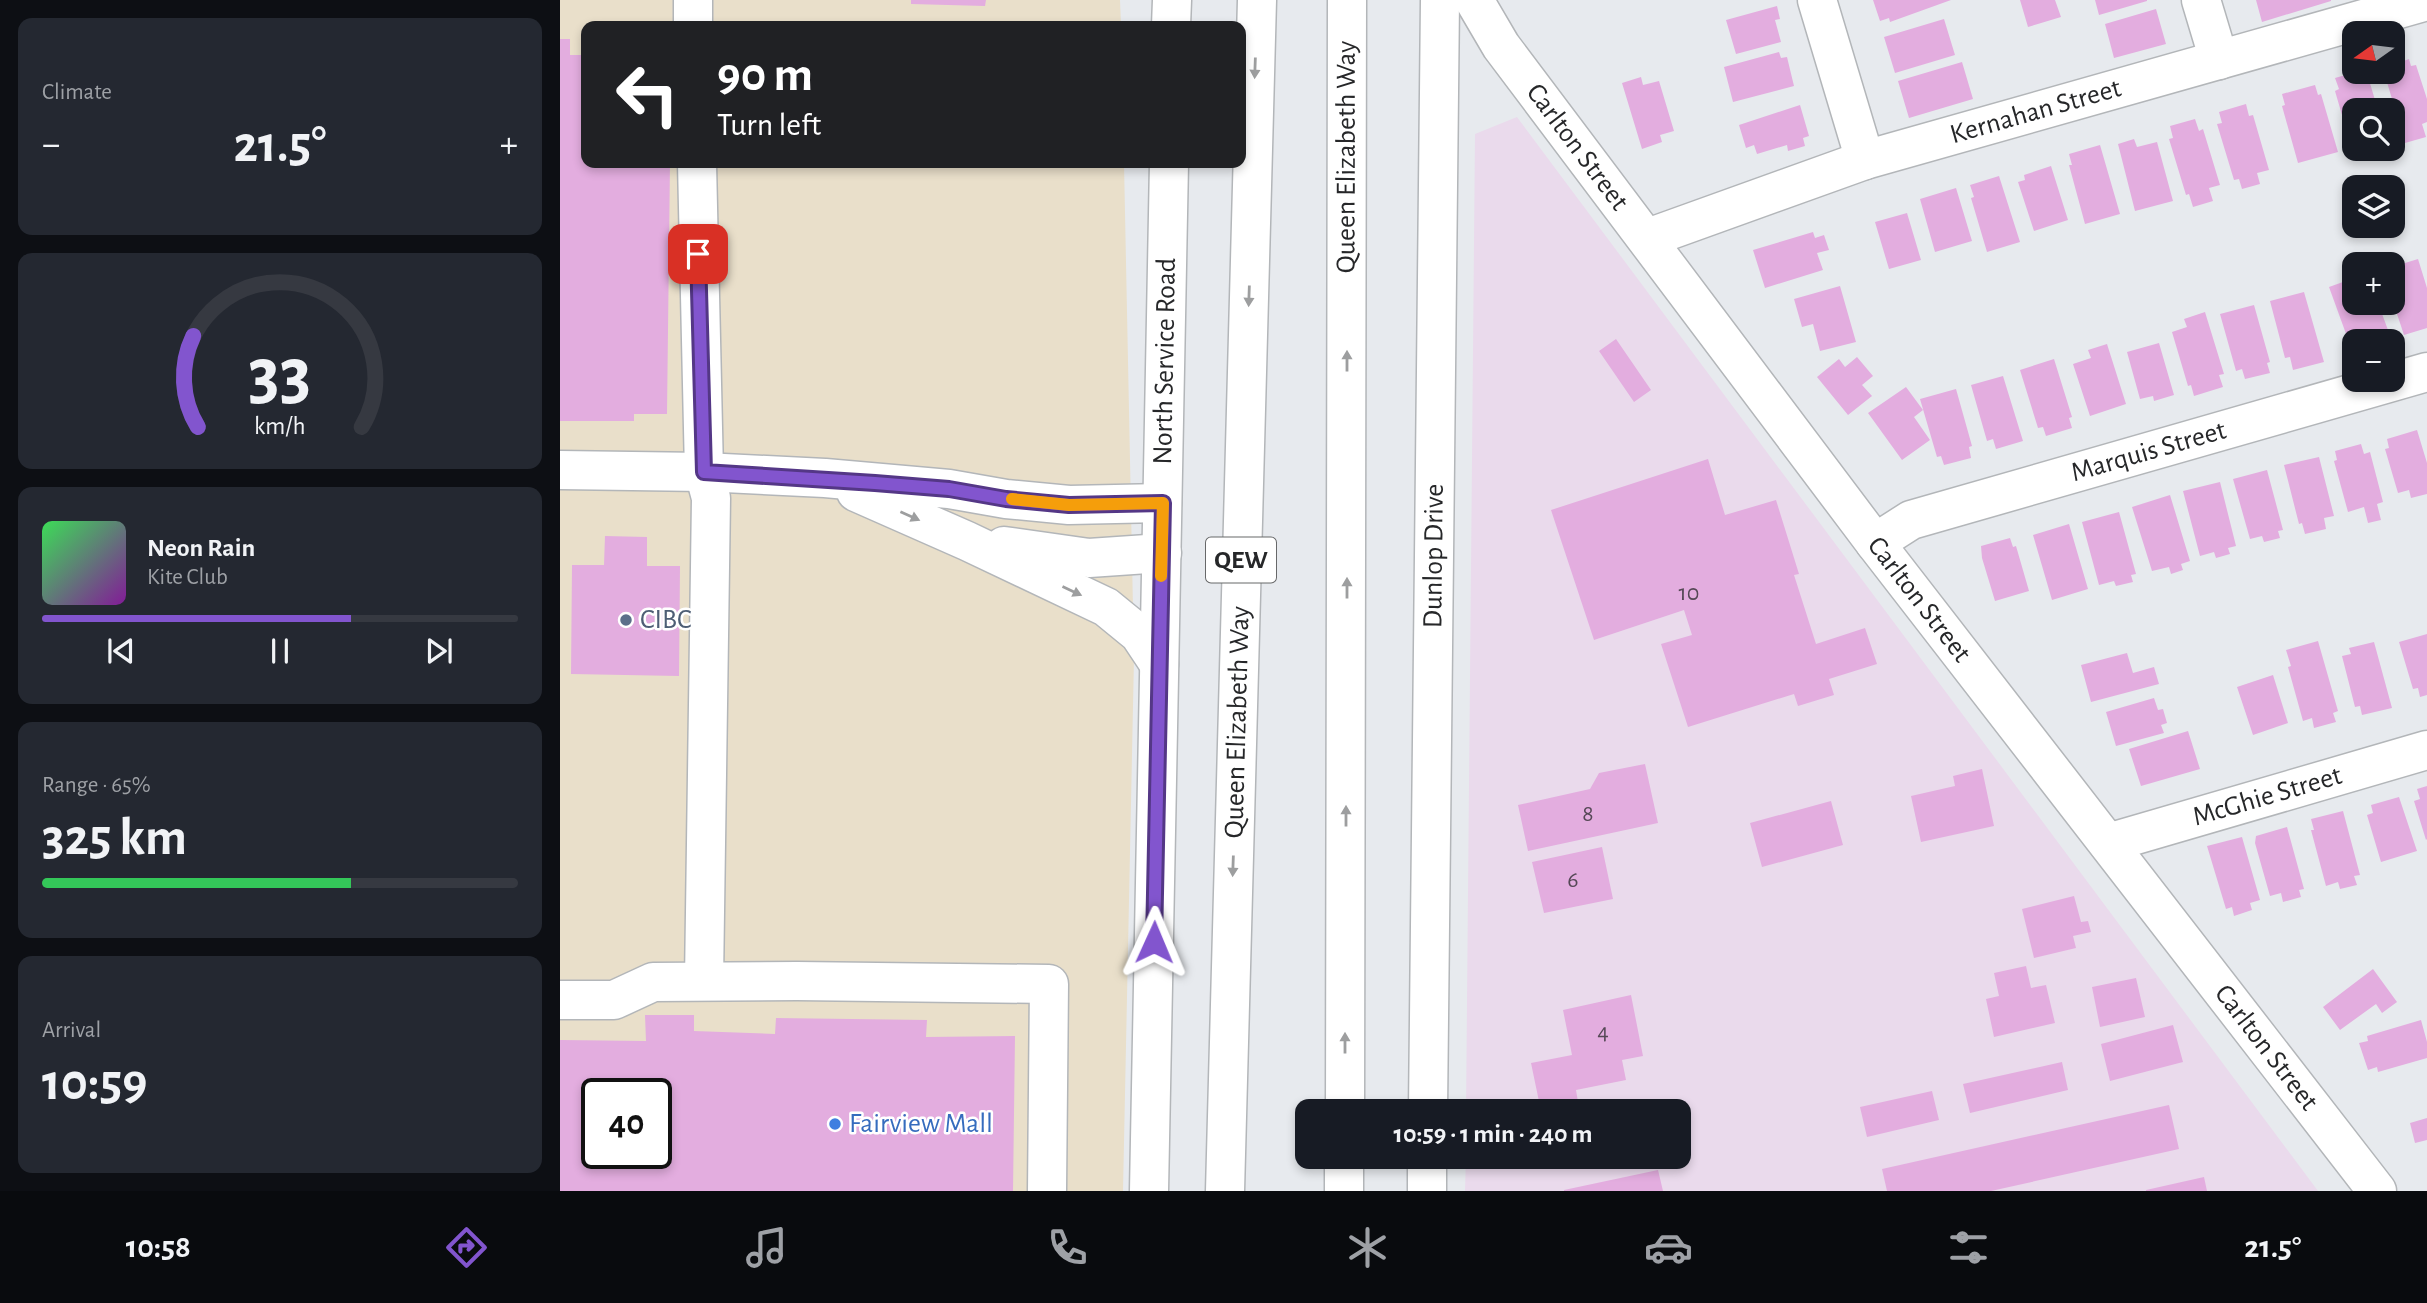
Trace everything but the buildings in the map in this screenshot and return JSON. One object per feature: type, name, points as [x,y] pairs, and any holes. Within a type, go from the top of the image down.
[{"type":"main road","points":[[693,0],[693,21]]},
{"type":"main road","points":[[1171,21],[1172,0]]},
{"type":"main road","name":"Queen Elizabeth Way","points":[[1225,1191],[1257,0]]},
{"type":"main road","name":"Queen Elizabeth Way","points":[[1345,1099],[1347,0]]},
{"type":"main road","name":"Dunlop Drive","points":[[1428,1099],[1440,0]]},
{"type":"main road","name":"Carlton Street","points":[[1474,0],[1501,46],[1875,543],[2377,1191]]},
{"type":"main road","points":[[1817,0],[1865,160]]},
{"type":"main road","points":[[2201,0],[2219,60]]},
{"type":"main road","name":"Kernahan Street","points":[[1648,238],[1865,160],[2427,1]]},
{"type":"main road","points":[[697,168],[704,472],[711,498],[704,981]]},
{"type":"main road","name":"North Service Road","points":[[1149,1191],[1169,168]]},
{"type":"main road","name":"Marquis Street","points":[[1875,543],[1911,520],[2427,372]]},
{"type":"main road","points":[[560,470],[704,472],[825,478],[949,489],[1006,499],[1069,505],[1163,503]]},
{"type":"main road","points":[[825,478],[1107,607],[1139,634],[1160,664]]},
{"type":"main road","points":[[967,541],[1089,558],[1161,553]]},
{"type":"main road","name":"McGhie Street","points":[[2108,843],[2427,750]]},
{"type":"main road","points":[[560,1000],[614,1000],[653,982],[1049,984],[1047,1191]]},
{"type":"main road","points":[[1344,1169],[1344,1191]]},
{"type":"main road","points":[[1427,1169],[1427,1191]]},
{"type":"shaded area","points":[[560,0],[1120,0],[1121,21],[581,21],[581,168],[1124,168],[1134,658],[1123,1191],[560,1191]]},
{"type":"shaded area","points":[[1517,117],[2318,1191],[1465,1191],[1466,1169],[1691,1169],[1691,1099],[1466,1099],[1475,134]]},
{"type":"slow traffic","points":[[1012,499],[1069,505],[1163,503],[1161,576]]},
{"type":"place","name":"CIBC","points":[[626,620]]},
{"type":"place","name":"Fairview Mall","points":[[835,1124]]},
{"type":"route","points":[[698,254],[704,472],[825,478],[949,489],[1006,499],[1069,505],[1163,503],[1154,942]]}]
